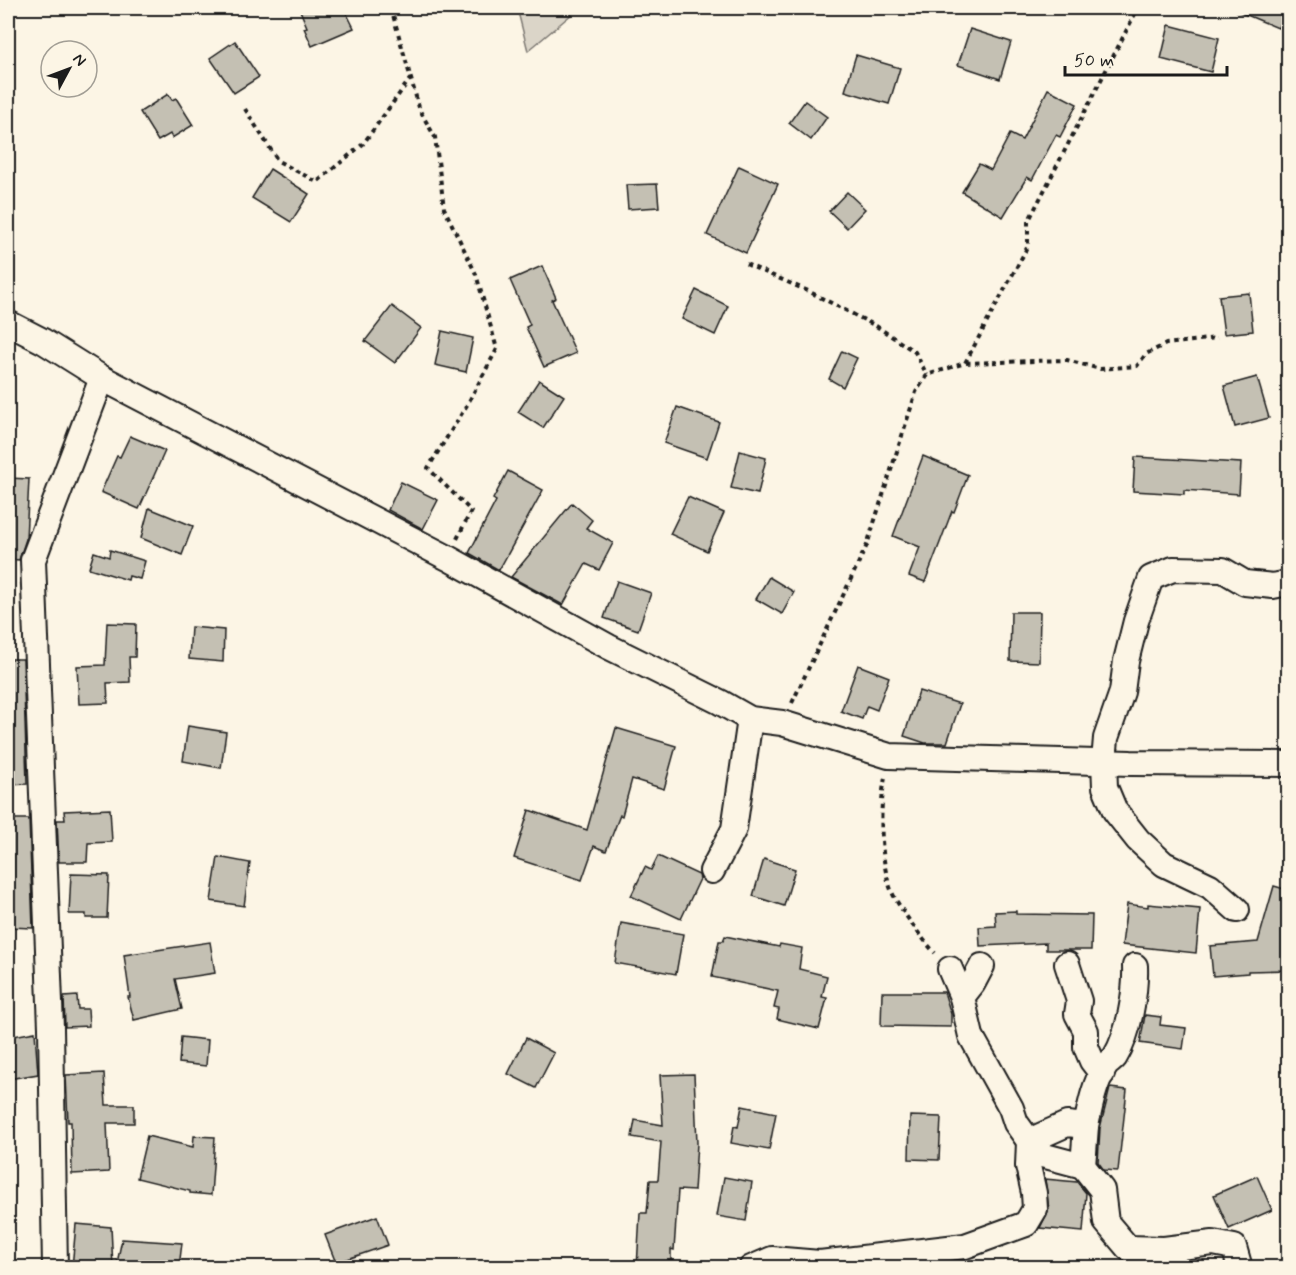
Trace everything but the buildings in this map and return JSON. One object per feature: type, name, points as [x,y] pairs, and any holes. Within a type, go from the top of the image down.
[{"type":"street","points":[[8,323],[43,341],[102,378],[448,558],[609,647],[750,719],[782,723],[889,756],[1288,764]]},
{"type":"street","points":[[54,1268],[51,1028],[33,561],[102,378]]},
{"type":"street","points":[[1237,910],[1210,886],[1164,864],[1138,840],[1115,811],[1105,787],[1106,738],[1122,692],[1131,641],[1150,578],[1173,569],[1223,570],[1245,583],[1273,586],[1288,583]]},
{"type":"street","points":[[712,871],[734,829],[750,719]]},
{"type":"street","points":[[1067,964],[1079,1000],[1077,1014],[1086,1031],[1086,1047],[1092,1061],[1102,1074]]},
{"type":"street","points":[[962,997],[982,966]]},
{"type":"street","points":[[1083,1166],[1086,1126],[1091,1105],[1105,1067],[1115,1057],[1124,1033],[1136,983],[1135,966]]},
{"type":"street","points":[[950,969],[962,997],[970,1036],[1034,1153],[1083,1166],[1102,1190],[1106,1222],[1128,1248],[1164,1249],[1213,1243],[1234,1247],[1240,1268]]},
{"type":"street","points":[[1029,1141],[1067,1124],[1086,1126]]},
{"type":"street","points":[[751,1268],[772,1259],[820,1263],[965,1246],[1026,1224],[1035,1209],[1035,1193],[1028,1166],[1029,1141]]},
{"type":"path","points":[[391,8],[420,111],[435,138],[444,208],[476,274],[497,349],[467,405],[428,468],[471,511],[448,558]]},
{"type":"path","points":[[965,363],[1029,246],[1028,222],[1138,8]]},
{"type":"path","points":[[245,109],[278,161],[317,182],[363,144],[410,79]]},
{"type":"path","points":[[746,264],[808,291],[876,326],[915,352],[927,375]]},
{"type":"path","points":[[782,723],[867,545],[916,392],[927,375],[965,363],[1067,360],[1100,369],[1137,366],[1146,354],[1166,344],[1217,338]]},
{"type":"path","points":[[889,756],[883,790],[882,851],[892,892],[927,943],[950,969]]},
{"type":"shaded area","points":[[517,8],[579,8],[528,51]]}]
